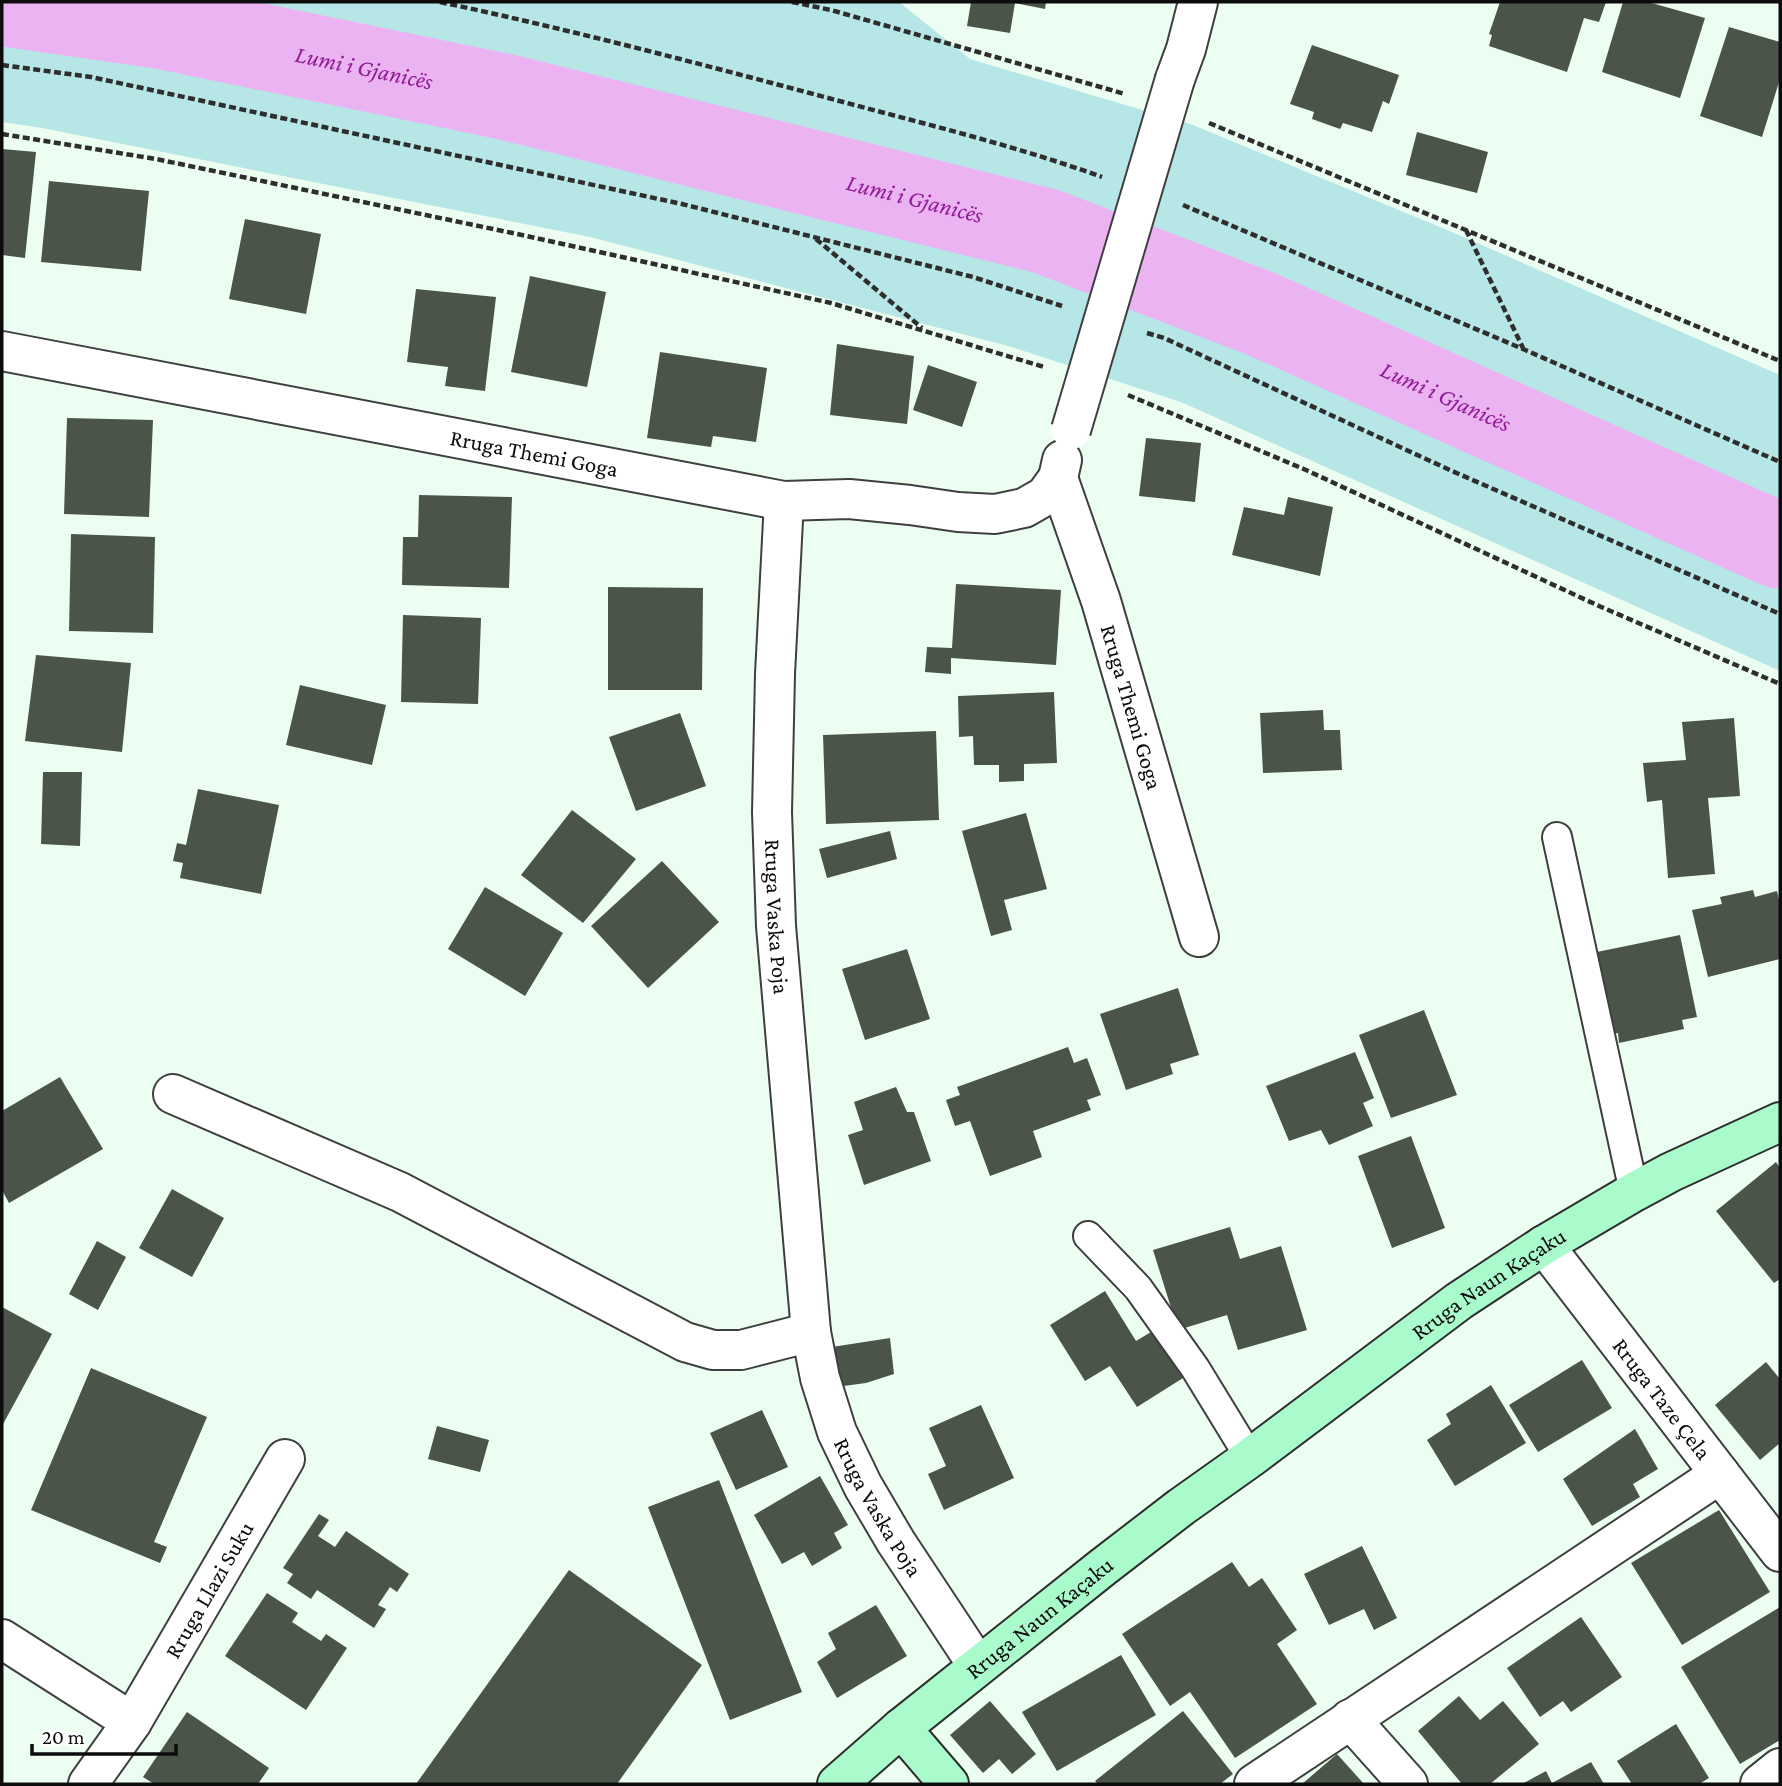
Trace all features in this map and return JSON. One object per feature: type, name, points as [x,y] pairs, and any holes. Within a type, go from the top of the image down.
[{"type":"street","name":"Rruga Themi Goga","points":[[2,351],[784,501],[849,499],[995,514],[1024,508],[1045,496],[1058,478],[1198,2]]},
{"type":"street","name":"Rruga Themi Goga","points":[[1058,478],[1101,601],[1199,937]]},
{"type":"street","name":"Rruga Vaska Poja","points":[[784,501],[772,812],[775,901],[788,1078],[811,1332],[820,1378],[837,1432],[863,1486],[896,1542],[978,1666]]},
{"type":"street","points":[[173,1094],[400,1192],[685,1342],[713,1350],[741,1350],[811,1332]]},
{"type":"street","name":"Rruga Naun Kaçaku","points":[[837,1784],[901,1728],[1158,1524],[1459,1301],[1544,1245],[1634,1192],[1780,1122]]},
{"type":"street","name":"Rruga Taze Çela","points":[[1544,1245],[1780,1552]]},
{"type":"street","name":"Rruga Llazi Suku","points":[[88,1784],[132,1722],[285,1459]]},
{"type":"street","points":[[1254,1784],[1720,1474]]},
{"type":"street","points":[[2,1639],[132,1722]]},
{"type":"street","points":[[1350,1719],[1408,1784]]},
{"type":"street","points":[[901,1728],[949,1784]]},
{"type":"street","points":[[1760,1784],[1780,1768]]},
{"type":"lane","points":[[1557,837],[1634,1192]]},
{"type":"lane","points":[[1088,1236],[1138,1288],[1195,1368],[1250,1458]]},
{"type":"path","points":[[792,2],[831,10],[1130,95]]},
{"type":"path","points":[[2,65],[91,77],[682,204],[973,278],[1074,310]]},
{"type":"path","points":[[1206,122],[1780,361]]},
{"type":"path","points":[[2,134],[156,159],[831,303],[1050,369]]},
{"type":"path","points":[[1466,229],[1523,349]]},
{"type":"path","points":[[816,238],[924,330]]},
{"type":"path","points":[[1138,330],[1164,338],[1452,471],[1780,614]]},
{"type":"path","points":[[1115,390],[1306,470],[1598,606],[1780,684]]},
{"type":"shaded area","points":[[2,2],[899,2],[970,59],[1193,125],[1452,232],[1780,375],[1780,671],[1181,402],[1008,346],[590,237],[2,122]]},
{"type":"building","points":[[971,2],[1046,2],[1045,9],[1015,3],[1010,33],[967,26]]},
{"type":"building","points":[[1500,2],[1606,2],[1599,22],[1584,18],[1567,72],[1489,46],[1492,35],[1489,34]]},
{"type":"building","points":[[1623,2],[1648,2],[1705,18],[1680,98],[1602,72]]},
{"type":"building","points":[[1729,27],[1780,42],[1780,79],[1762,137],[1700,116]]},
{"type":"building","points":[[1312,45],[1399,75],[1389,104],[1383,101],[1372,132],[1343,123],[1340,129],[1312,119],[1314,112],[1290,104]]},
{"type":"building","points":[[1417,132],[1488,152],[1477,193],[1406,175]]},
{"type":"building","points":[[2,149],[36,152],[25,258],[2,255]]},
{"type":"building","points":[[49,181],[149,191],[141,271],[41,262]]},
{"type":"building","points":[[245,219],[321,234],[306,314],[229,299]]},
{"type":"building","points":[[530,276],[606,292],[587,387],[511,372]]},
{"type":"building","points":[[416,289],[496,297],[485,391],[445,386],[448,367],[407,362]]},
{"type":"building","points":[[837,344],[914,356],[907,424],[830,415]]},
{"type":"building","points":[[660,352],[767,368],[756,442],[713,436],[711,447],[647,438]]},
{"type":"building","points":[[928,365],[977,382],[962,427],[913,410]]},
{"type":"building","points":[[67,418],[153,420],[149,517],[64,514]]},
{"type":"building","points":[[1146,438],[1201,443],[1195,502],[1139,496]]},
{"type":"building","points":[[419,495],[512,497],[509,588],[402,585],[403,537],[418,537]]},
{"type":"building","points":[[1288,497],[1333,507],[1320,576],[1232,555],[1244,507],[1284,515]]},
{"type":"building","points":[[71,534],[155,537],[153,633],[69,631]]},
{"type":"building","points":[[956,584],[1061,590],[1056,665],[951,658],[951,674],[925,672],[927,647],[952,648]]},
{"type":"building","points":[[608,587],[703,588],[702,690],[608,690]]},
{"type":"building","points":[[403,615],[481,618],[478,704],[401,702]]},
{"type":"building","points":[[36,655],[131,663],[122,752],[25,741]]},
{"type":"building","points":[[300,685],[386,705],[372,765],[286,745]]},
{"type":"building","points":[[1054,692],[1057,763],[1024,764],[1024,781],[999,782],[999,765],[974,765],[973,736],[959,737],[958,696]]},
{"type":"building","points":[[1323,710],[1324,730],[1340,730],[1342,770],[1263,773],[1260,713]]},
{"type":"building","points":[[680,713],[706,786],[636,811],[609,737]]},
{"type":"building","points":[[1734,718],[1740,796],[1708,798],[1715,874],[1668,878],[1662,800],[1647,802],[1643,763],[1686,760],[1682,722]]},
{"type":"building","points":[[936,731],[939,820],[826,824],[823,735]]},
{"type":"building","points":[[43,772],[82,772],[80,846],[41,844]]},
{"type":"building","points":[[198,789],[279,805],[261,894],[180,878],[183,863],[173,861],[177,843],[186,845]]},
{"type":"building","points":[[572,810],[636,859],[583,923],[521,875]]},
{"type":"building","points":[[1026,813],[1047,889],[1004,900],[1012,930],[991,936],[962,831]]},
{"type":"building","points":[[890,831],[897,859],[827,878],[819,849]]},
{"type":"building","points":[[662,861],[719,922],[648,988],[591,926]]},
{"type":"building","points":[[485,887],[563,933],[525,996],[448,949]]},
{"type":"building","points":[[1753,890],[1755,897],[1777,891],[1780,904],[1780,959],[1708,977],[1692,910],[1722,904],[1720,897]]},
{"type":"building","points":[[1680,935],[1697,1017],[1682,1020],[1684,1029],[1619,1043],[1618,1033],[1609,1035],[1592,953]]},
{"type":"building","points":[[907,949],[930,1019],[865,1040],[842,969]]},
{"type":"building","points":[[1178,988],[1199,1055],[1170,1064],[1173,1074],[1126,1090],[1100,1014]]},
{"type":"building","points":[[1424,1010],[1457,1095],[1391,1118],[1359,1035]]},
{"type":"building","points":[[1068,1047],[1074,1063],[1087,1058],[1101,1095],[1087,1100],[1091,1110],[1033,1131],[1042,1157],[990,1176],[970,1121],[955,1126],[946,1100],[960,1095],[957,1087]]},
{"type":"building","points":[[1355,1052],[1374,1098],[1363,1103],[1373,1126],[1329,1145],[1321,1130],[1289,1141],[1266,1086]]},
{"type":"building","points":[[60,1077],[103,1149],[9,1203],[2,1190],[2,1111]]},
{"type":"building","points":[[896,1087],[907,1112],[914,1112],[931,1161],[864,1185],[848,1135],[863,1130],[854,1102]]},
{"type":"building","points":[[1411,1136],[1445,1228],[1392,1248],[1358,1156]]},
{"type":"building","points":[[1776,1162],[1780,1168],[1780,1279],[1774,1283],[1716,1211]]},
{"type":"building","points":[[172,1189],[224,1218],[192,1277],[139,1248]]},
{"type":"building","points":[[1230,1227],[1240,1259],[1281,1246],[1307,1330],[1238,1350],[1227,1315],[1178,1330],[1153,1250]]},
{"type":"building","points":[[97,1241],[126,1257],[98,1310],[69,1294]]},
{"type":"building","points":[[1105,1291],[1136,1341],[1161,1326],[1191,1373],[1137,1407],[1110,1366],[1085,1381],[1050,1325]]},
{"type":"building","points":[[2,1307],[52,1334],[2,1426]]},
{"type":"building","points":[[890,1338],[894,1374],[866,1383],[836,1387],[832,1347]]},
{"type":"building","points":[[1582,1360],[1612,1408],[1538,1452],[1509,1405]]},
{"type":"building","points":[[1766,1362],[1780,1379],[1780,1443],[1760,1460],[1715,1405]]},
{"type":"building","points":[[91,1368],[207,1417],[154,1542],[167,1547],[160,1563],[31,1510]]},
{"type":"building","points":[[1491,1385],[1526,1443],[1455,1486],[1427,1440],[1451,1424],[1446,1414]]},
{"type":"building","points":[[981,1405],[1014,1478],[944,1510],[928,1474],[946,1466],[929,1428]]},
{"type":"building","points":[[762,1410],[788,1467],[736,1490],[710,1433]]},
{"type":"building","points":[[437,1426],[489,1440],[480,1472],[428,1459]]},
{"type":"building","points":[[1635,1429],[1658,1469],[1633,1484],[1640,1497],[1592,1526],[1563,1479]]},
{"type":"building","points":[[820,1476],[848,1525],[834,1533],[842,1548],[812,1566],[804,1552],[782,1564],[754,1515]]},
{"type":"building","points":[[719,1480],[802,1692],[730,1720],[648,1507]]},
{"type":"building","points":[[1719,1510],[1770,1592],[1682,1645],[1631,1563]]},
{"type":"building","points":[[319,1514],[329,1520],[318,1536],[335,1547],[346,1531],[409,1574],[397,1592],[390,1587],[378,1605],[386,1609],[374,1628],[317,1590],[311,1599],[287,1583],[293,1574],[283,1568]]},
{"type":"building","points":[[1362,1546],[1397,1618],[1374,1630],[1364,1609],[1329,1625],[1304,1574]]},
{"type":"building","points":[[1232,1562],[1249,1587],[1262,1578],[1297,1630],[1277,1644],[1317,1704],[1235,1758],[1190,1692],[1170,1706],[1122,1634]]},
{"type":"building","points":[[569,1570],[702,1665],[617,1784],[416,1784]]},
{"type":"building","points":[[267,1593],[298,1613],[292,1622],[321,1641],[326,1634],[347,1648],[306,1710],[225,1656]]},
{"type":"building","points":[[876,1605],[907,1656],[837,1698],[817,1662],[836,1649],[828,1633]]},
{"type":"building","points":[[1780,1607],[1780,1740],[1740,1764],[1681,1667]]},
{"type":"building","points":[[1581,1617],[1622,1677],[1571,1712],[1563,1701],[1540,1717],[1507,1668]]},
{"type":"building","points":[[1121,1655],[1156,1715],[1057,1771],[1022,1712]]},
{"type":"building","points":[[1459,1696],[1480,1720],[1503,1701],[1539,1744],[1490,1784],[1462,1784],[1418,1731]]},
{"type":"building","points":[[990,1701],[1036,1754],[1012,1774],[999,1759],[983,1773],[950,1735]]},
{"type":"building","points":[[1183,1711],[1233,1774],[1220,1784],[1098,1784],[1095,1781]]},
{"type":"building","points":[[187,1712],[269,1768],[258,1784],[154,1784],[143,1777]]},
{"type":"building","points":[[1676,1724],[1709,1778],[1699,1784],[1632,1784],[1617,1761]]},
{"type":"building","points":[[1337,1754],[1364,1784],[1302,1784]]},
{"type":"building","points":[[1591,1762],[1604,1784],[1522,1784],[1546,1771],[1552,1783]]},
{"type":"waterway","name":"Lumi i Gjanicës","points":[[2,3],[161,26],[506,97],[1045,231],[1259,313],[1780,546]]}]
